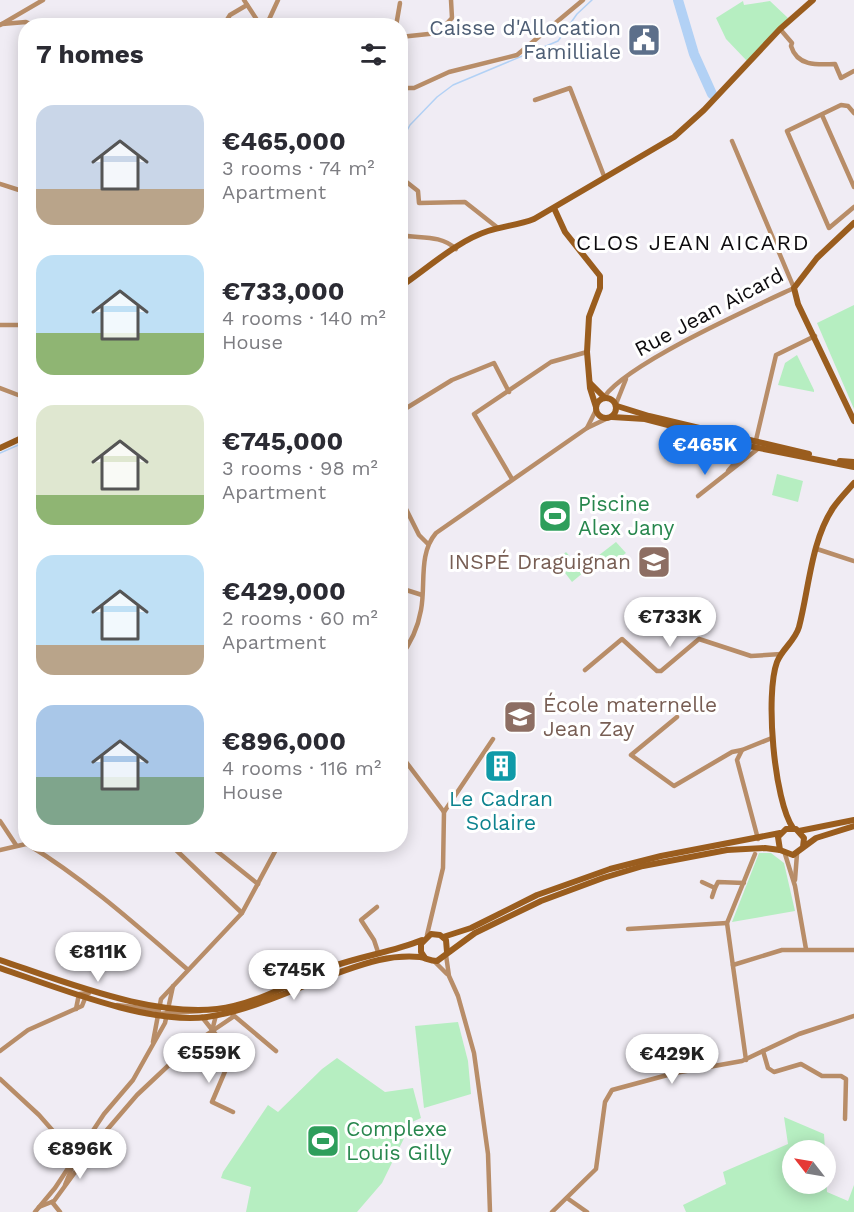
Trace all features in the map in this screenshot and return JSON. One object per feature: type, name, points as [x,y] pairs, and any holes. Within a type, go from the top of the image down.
[{"type":"street","points":[[0,24],[43,0]]},
{"type":"street","points":[[270,18],[278,0]]},
{"type":"street","points":[[408,36],[438,33],[452,18],[451,0]]},
{"type":"street","points":[[408,88],[414,88],[449,72],[517,55],[583,0]]},
{"type":"street","points":[[408,282],[479,235],[498,228],[518,225],[554,208],[604,176],[674,137],[690,124],[780,29],[813,0]]},
{"type":"street","points":[[228,18],[246,2],[256,18]]},
{"type":"street","points":[[397,18],[400,3]]},
{"type":"street","points":[[0,24],[18,23]]},
{"type":"street","points":[[780,29],[792,43],[796,58],[802,62],[835,64],[841,78],[854,71]]},
{"type":"street","points":[[535,100],[570,88],[604,176]]},
{"type":"street","points":[[854,113],[848,106],[842,105],[787,131],[829,228],[854,207]]},
{"type":"street","points":[[822,115],[854,187]]},
{"type":"street","points":[[732,141],[794,288],[798,304],[854,421]]},
{"type":"street","points":[[408,183],[418,191],[419,203],[465,202],[498,228]]},
{"type":"street","points":[[0,184],[18,190]]},
{"type":"street","points":[[554,208],[564,232],[600,276],[600,288],[589,316],[587,352],[591,384],[600,417],[645,419],[749,446],[854,467]]},
{"type":"street","name":"Rue Jean Aicard","points":[[604,398],[627,376],[733,318],[794,288],[817,258],[854,223]]},
{"type":"street","points":[[408,236],[430,237],[449,243],[456,249]]},
{"type":"street","points":[[0,325],[18,325]]},
{"type":"street","points":[[759,448],[756,440],[776,355],[814,336]]},
{"type":"street","points":[[512,479],[474,414],[551,362],[587,352]]},
{"type":"street","points":[[408,408],[446,383],[494,363],[508,393]]},
{"type":"street","name":"Rue Jean Aicard","points":[[616,405],[627,376]]},
{"type":"street","points":[[591,384],[604,398]]},
{"type":"street","points":[[0,388],[18,395]]},
{"type":"street","points":[[620,397],[626,408]]},
{"type":"street","points":[[587,428],[598,401],[604,398],[611,399],[616,405],[649,416],[833,460],[854,462]]},
{"type":"street","points":[[408,643],[417,627],[428,544],[440,528],[587,428],[610,418],[616,405]]},
{"type":"street","points":[[0,448],[18,440]]},
{"type":"street","points":[[726,440],[732,448],[735,462]]},
{"type":"street","points":[[727,473],[756,440]]},
{"type":"street","points":[[698,496],[759,448]]},
{"type":"street","points":[[841,465],[854,473]]},
{"type":"street","points":[[806,949],[795,886],[777,841],[781,832],[784,810],[772,738],[774,673],[781,654],[798,630],[817,549],[833,508],[853,483]]},
{"type":"street","points":[[408,513],[419,535],[428,544]]},
{"type":"street","points":[[817,549],[854,561]]},
{"type":"street","points":[[408,591],[422,595]]},
{"type":"street","points":[[585,670],[621,639],[657,671],[661,671],[699,639],[751,656],[781,654]]},
{"type":"street","points":[[677,717],[631,755],[674,786],[732,752],[772,738]]},
{"type":"street","points":[[425,958],[420,948],[433,920],[442,868],[444,812],[493,739]]},
{"type":"street","points":[[742,750],[737,760],[758,839]]},
{"type":"street","points":[[408,765],[444,812]]},
{"type":"street","points":[[784,810],[796,830],[804,838],[803,847]]},
{"type":"street","points":[[202,1014],[255,999],[330,967],[425,938],[471,928],[537,896],[610,869],[661,856],[854,820]]},
{"type":"street","points":[[0,821],[16,845],[0,850]]},
{"type":"street","points":[[795,886],[797,854],[803,847],[819,836],[854,826]]},
{"type":"street","points":[[434,962],[475,933],[541,901],[643,866],[727,850],[765,848],[797,854]]},
{"type":"street","points":[[39,852],[105,897],[187,969]]},
{"type":"street","points":[[178,852],[242,913]]},
{"type":"street","points":[[218,852],[258,884]]},
{"type":"street","points":[[152,1048],[157,1010],[161,999],[187,969],[226,933],[242,913],[275,852]]},
{"type":"street","points":[[746,1060],[727,923],[755,854]]},
{"type":"street","points":[[702,882],[715,888]]},
{"type":"street","points":[[712,897],[718,882],[744,883]]},
{"type":"street","points":[[377,907],[360,920],[374,940],[378,952]]},
{"type":"street","points":[[433,920],[447,944],[449,976],[458,996],[474,1053],[488,1154],[490,1212]]},
{"type":"street","points":[[628,929],[727,923]]},
{"type":"street","points":[[733,965],[782,950],[854,950]]},
{"type":"street","points":[[35,1212],[60,1193],[100,1138],[137,1095],[173,1059],[232,1014],[333,973],[381,960],[425,958],[434,962],[449,976]]},
{"type":"street","points":[[0,960],[117,1005],[168,1012],[232,1014],[276,1051]]},
{"type":"street","points":[[0,968],[82,992],[124,998],[157,1010]]},
{"type":"street","points":[[50,1200],[55,1188],[104,1114],[133,1080],[152,1048],[168,1012],[173,986]]},
{"type":"street","points":[[0,1051],[28,1030],[76,1009],[82,992]]},
{"type":"street","points":[[202,1014],[232,1055],[212,1102],[233,1112]]},
{"type":"street","points":[[212,1030],[216,1015]]},
{"type":"street","points":[[552,1212],[596,1169],[605,1102],[612,1090],[675,1072],[746,1060],[805,1031],[854,1016]]},
{"type":"street","points":[[763,1052],[768,1068],[774,1072],[801,1064],[822,1076],[833,1075],[846,1079],[846,1119]]},
{"type":"street","points":[[0,1079],[39,1115],[76,1157]]},
{"type":"street","points":[[60,1193],[76,1157]]},
{"type":"street","points":[[55,1188],[60,1188],[60,1193]]},
{"type":"street","points":[[567,1198],[587,1212]]},
{"type":"street","points":[[50,1200],[60,1212]]},
{"type":"green space","points":[[743,1],[744,5],[770,1],[788,18],[747,61],[726,39],[716,18]]},
{"type":"green space","points":[[854,305],[854,409],[817,323]]},
{"type":"green space","points":[[797,355],[814,392],[778,385],[785,363]]},
{"type":"green space","points":[[777,474],[803,481],[798,502],[772,495]]},
{"type":"green space","points":[[616,542],[626,553],[603,570],[594,559]]},
{"type":"green space","points":[[566,552],[584,572],[572,582],[556,561]]},
{"type":"green space","points":[[759,853],[771,853],[784,863],[795,911],[732,922]]},
{"type":"green space","points":[[458,1022],[468,1061],[471,1094],[424,1108],[415,1026]]},
{"type":"green space","name":"Complexe Louis Gilly","points":[[337,1058],[385,1092],[413,1088],[421,1118],[412,1122],[382,1183],[357,1212],[246,1212],[251,1187],[221,1178],[223,1172],[268,1105],[278,1112],[322,1069]]},
{"type":"green space","points":[[784,1117],[824,1134],[824,1140],[787,1140]]},
{"type":"green space","points":[[782,1147],[782,1194],[832,1194],[848,1201],[854,1185],[854,1212],[686,1212],[683,1205],[726,1184],[723,1172]]},
{"type":"waterway","points":[[408,129],[437,97],[453,85],[558,41],[577,14],[592,0]]},
{"type":"waterway","points":[[678,0],[694,54],[712,94]]},
{"type":"waterway","points":[[0,453],[18,445]]},
{"type":"place","name":"Caisse d'Allocation Familliale","points":[[644,40]]},
{"type":"place","name":"Piscine Alex Jany","points":[[555,516]]},
{"type":"place","name":"INSPÉ Draguignan","points":[[654,562]]},
{"type":"place","name":"École maternelle Jean Zay","points":[[520,717]]},
{"type":"place","name":"Le Cadran Solaire","points":[[501,766]]},
{"type":"place","name":"Complexe Louis Gilly","points":[[323,1141]]},
{"type":"district","name":"CLOS JEAN AICARD","points":[[693,242]]}]
